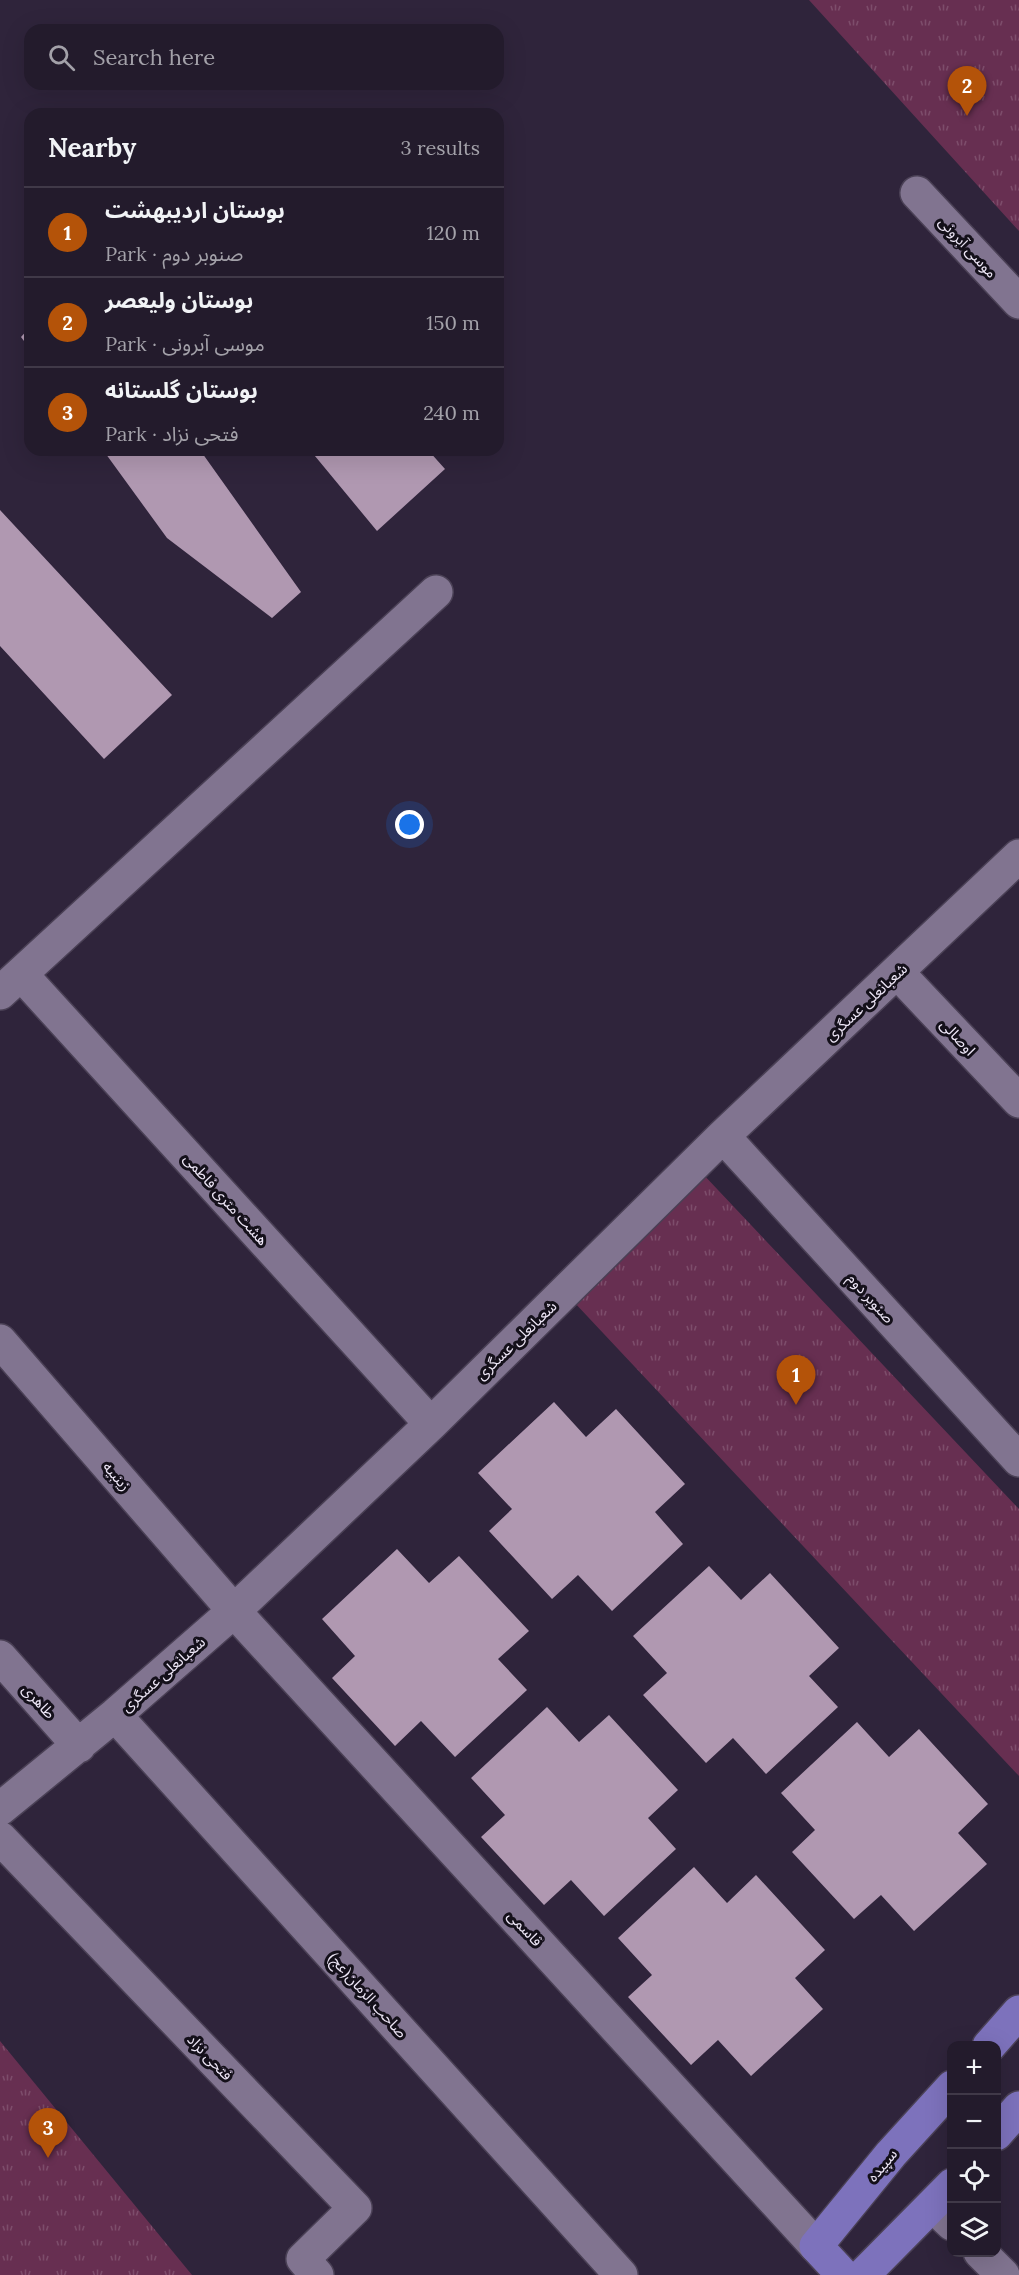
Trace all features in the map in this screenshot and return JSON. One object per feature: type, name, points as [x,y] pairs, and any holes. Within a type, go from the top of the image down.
[{"type":"main road","points":[[993,2041],[1019,2012]]},
{"type":"main road","name":"سپیده","points":[[816,2246],[891,2154],[947,2091]]},
{"type":"main road","points":[[1001,2128],[1019,2108]]},
{"type":"main road","points":[[863,2275],[945,2205]]},
{"type":"main road","points":[[816,2246],[843,2275]]},
{"type":"street","name":"موسی آبرونی","points":[[917,193],[1019,302]]},
{"type":"street","points":[[10,984],[436,592]]},
{"type":"street","name":"شعبانعلی عسگری","points":[[0,1809],[79,1746],[234,1611],[431,1424],[723,1136],[1019,856]]},
{"type":"street","name":"اوصالی","points":[[897,972],[1019,1101]]},
{"type":"street","name":"هشت متری فاطمی","points":[[10,984],[431,1424]]},
{"type":"street","name":"صنوبر دوم","points":[[723,1136],[1019,1460]]},
{"type":"street","name":"زینبیه","points":[[0,1341],[234,1611]]},
{"type":"street","name":"قاسمی","points":[[234,1611],[816,2246]]},
{"type":"street","name":"طاهری","points":[[0,1657],[79,1746]]},
{"type":"street","name":"صاحب الزمان(عج)","points":[[115,1715],[621,2275]]},
{"type":"street","name":"فتحی نزاد","points":[[0,1838],[356,2208],[303,2259],[317,2275]]},
{"type":"street","points":[[984,2257],[1003,2275]]},
{"type":"green space","points":[[809,0],[1019,0],[1019,231]]},
{"type":"green space","points":[[701,1172],[1019,1509],[1019,1776],[573,1301]]},
{"type":"green space","points":[[0,2041],[192,2275],[0,2275]]},
{"type":"building","points":[[107,456],[204,456],[301,592],[272,618],[167,538]]},
{"type":"building","points":[[315,456],[433,456],[445,469],[377,531]]},
{"type":"building","points":[[0,510],[172,695],[104,759],[0,646]]},
{"type":"building","points":[[554,1402],[586,1437],[616,1409],[685,1484],[655,1512],[683,1544],[612,1611],[578,1575],[552,1599],[489,1531],[512,1509],[478,1473]]},
{"type":"building","points":[[397,1549],[429,1583],[459,1556],[529,1631],[498,1659],[527,1690],[455,1757],[421,1721],[395,1746],[332,1678],[355,1656],[322,1619]]},
{"type":"building","points":[[709,1566],[741,1600],[770,1573],[839,1648],[809,1676],[838,1707],[766,1774],[733,1738],[706,1763],[643,1695],[667,1673],[633,1636]]},
{"type":"building","points":[[547,1707],[579,1742],[609,1715],[678,1790],[648,1818],[676,1849],[604,1916],[571,1880],[544,1905],[481,1837],[505,1815],[471,1778]]},
{"type":"building","points":[[857,1722],[889,1757],[919,1729],[988,1804],[958,1833],[987,1864],[914,1931],[881,1895],[854,1919],[792,1852],[815,1830],[781,1793]]},
{"type":"building","points":[[694,1867],[727,1903],[756,1875],[825,1950],[795,1978],[823,2009],[751,2076],[718,2040],[691,2065],[628,1997],[652,1975],[618,1938]]},
{"type":"place","name":"بوستان ولیعصر","points":[[967,116]]},
{"type":"place","name":"بوستان اردیبهشت","points":[[796,1405]]},
{"type":"place","name":"بوستان گلستانه","points":[[48,2158]]}]
